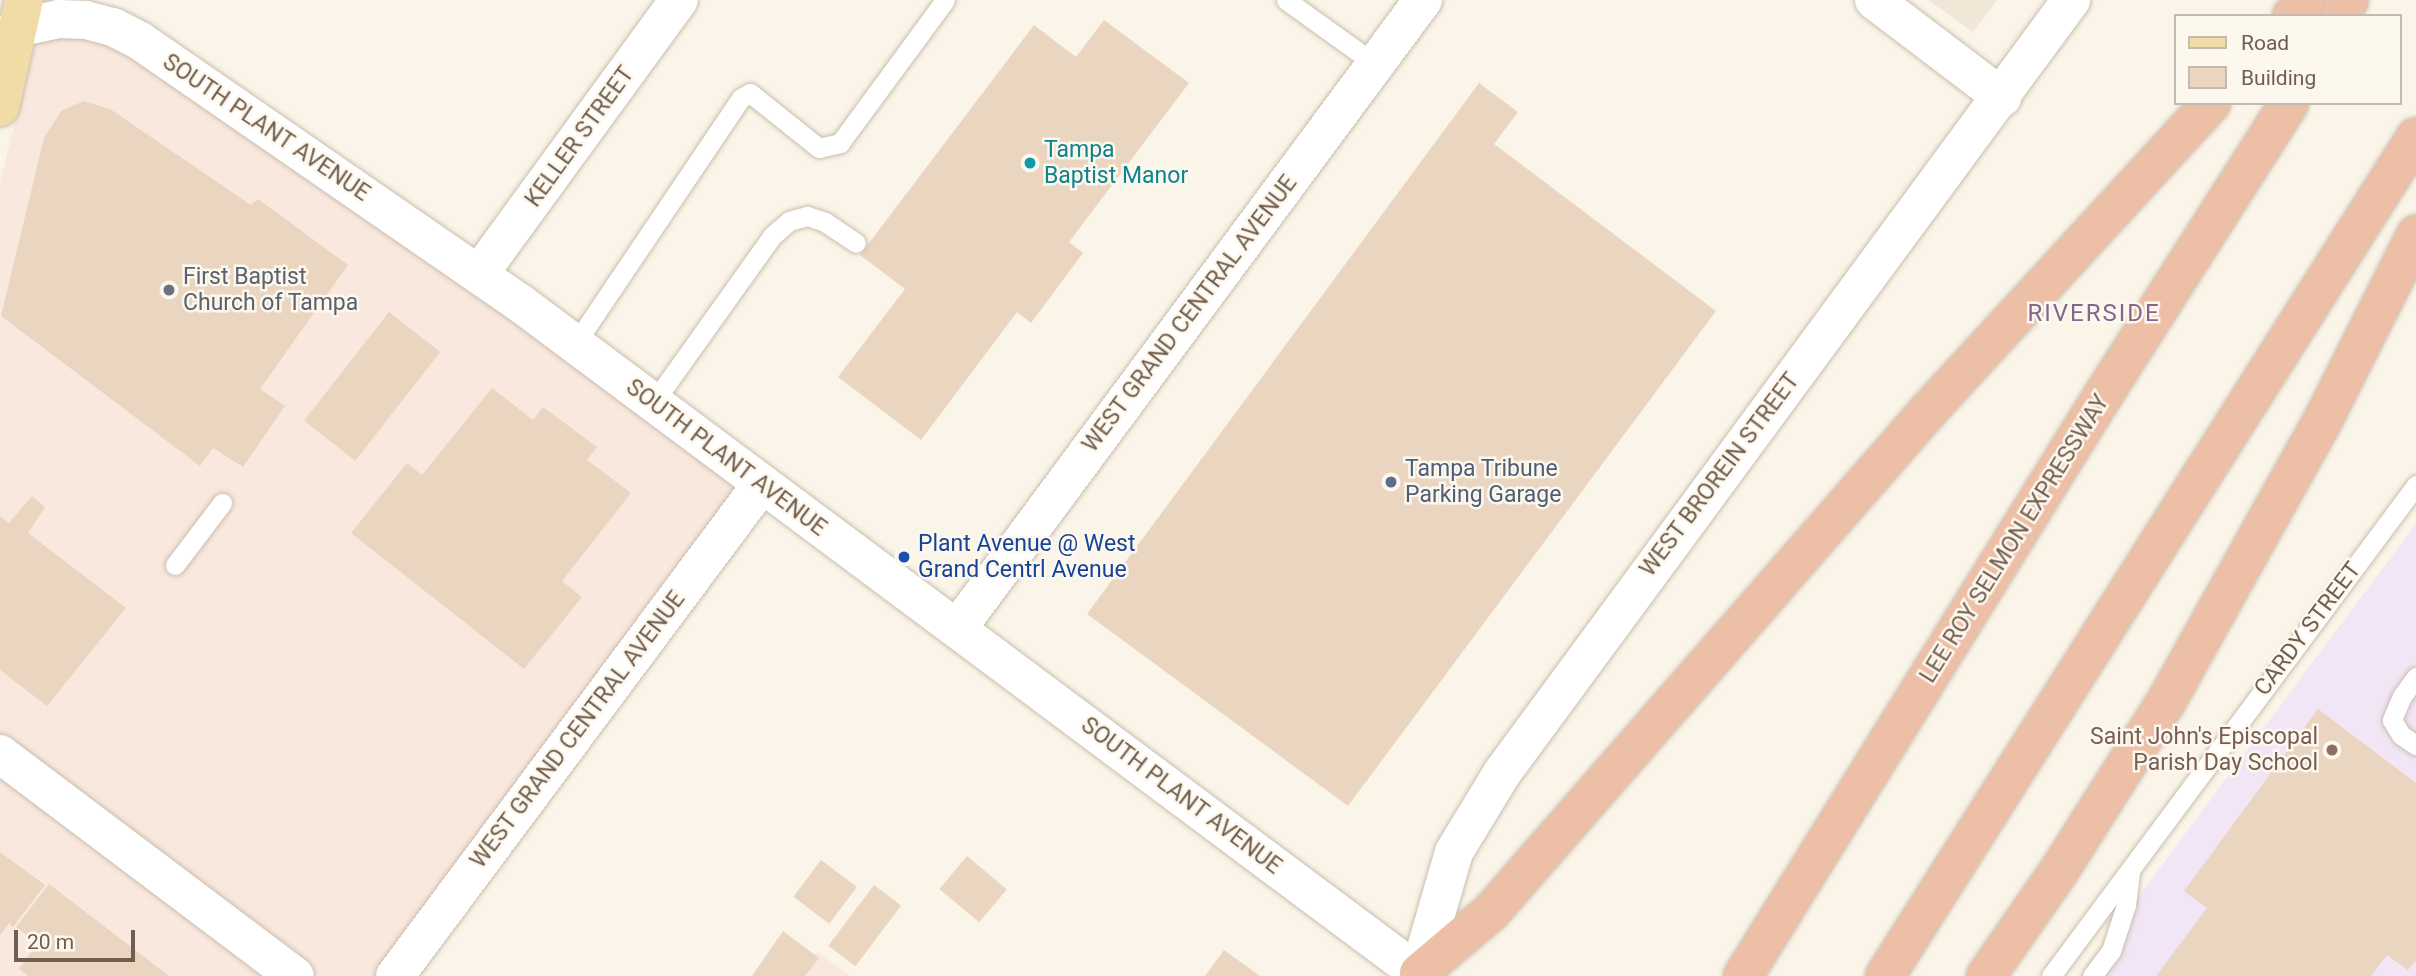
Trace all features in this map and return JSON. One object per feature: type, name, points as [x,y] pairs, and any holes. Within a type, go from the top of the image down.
[{"type":"highway","points":[[2294,14],[2306,0]]},
{"type":"highway","points":[[1420,975],[1491,912],[1928,411],[2209,105]]},
{"type":"highway","name":"LEE ROY SELMON EXPRESSWAY","points":[[1743,976],[2095,408],[2288,105]]},
{"type":"highway","points":[[1885,976],[2416,137]]},
{"type":"highway","points":[[1986,976],[2059,870],[2166,702],[2302,459],[2416,235]]},
{"type":"main road","points":[[0,107],[14,22]]},
{"type":"street","name":"KELLER STREET","points":[[480,274],[679,0]]},
{"type":"street","name":"WEST GRAND CENTRAL AVENUE","points":[[957,629],[1423,0]]},
{"type":"street","points":[[1874,0],[2001,97]]},
{"type":"street","name":"WEST BROREIN STREET","points":[[1420,975],[1454,852],[1484,800],[1595,644],[2071,0]]},
{"type":"street","name":"SOUTH PLANT AVENUE","points":[[14,22],[86,20],[122,32],[480,274],[1420,975]]},
{"type":"street","name":"WEST GRAND CENTRAL AVENUE","points":[[395,976],[761,485]]},
{"type":"street","points":[[0,754],[295,976]]},
{"type":"lane","points":[[575,344],[741,98],[750,93],[819,148],[840,142],[945,0]]},
{"type":"lane","points":[[1286,0],[1375,64]]},
{"type":"lane","points":[[653,403],[772,236],[789,221],[807,216],[825,222],[856,243]]},
{"type":"lane","name":"CARDY STREET","points":[[2051,976],[2416,485]]},
{"type":"lane","points":[[175,565],[222,503]]},
{"type":"lane","points":[[2416,677],[2402,696],[2392,720],[2401,735],[2416,745]]},
{"type":"lane","points":[[2092,976],[2111,951],[2126,905],[2130,868]]},
{"type":"shaded area","points":[[46,0],[59,0],[128,39],[744,487],[378,976],[0,976],[0,182]]},
{"type":"shaded area","points":[[1928,0],[1997,0],[1973,32]]},
{"type":"shaded area","name":"Saint John's Episcopal Parish Day School","points":[[2416,524],[2416,976],[2079,976]]},
{"type":"shaded area","points":[[817,952],[851,976],[798,976]]},
{"type":"building","name":"Tampa Baptist Manor","points":[[1104,20],[1189,83],[1069,242],[1083,253],[1031,323],[1017,312],[921,440],[838,377],[905,289],[860,255],[1034,25],[1076,57]]},
{"type":"building","name":"Tampa Tribune Parking Garage","points":[[1479,83],[1518,112],[1494,144],[1716,311],[1348,806],[1087,614]]},
{"type":"building","name":"First Baptist Church of Tampa","points":[[84,101],[110,109],[251,205],[258,199],[348,265],[260,389],[285,406],[243,467],[213,448],[200,466],[1,316],[44,138],[61,111]]},
{"type":"building","points":[[389,312],[440,352],[355,461],[304,421]]},
{"type":"building","points":[[492,388],[533,420],[543,407],[597,447],[587,460],[631,493],[562,581],[582,597],[524,669],[351,533],[407,463],[422,475]]},
{"type":"building","points":[[32,496],[45,507],[28,533],[126,608],[47,706],[0,670],[0,516],[9,523]]},
{"type":"building","points":[[2318,709],[2416,783],[2416,960],[2408,970],[2387,955],[2371,976],[2156,976],[2207,908],[2184,891]]},
{"type":"building","points":[[0,852],[45,885],[13,927],[9,923],[0,935]]},
{"type":"building","points":[[967,856],[1007,889],[979,922],[939,889]]},
{"type":"building","points":[[821,860],[857,887],[829,924],[793,897]]},
{"type":"building","points":[[49,884],[169,976],[28,976],[19,969],[38,943],[16,927]]},
{"type":"building","points":[[874,885],[901,905],[855,966],[828,946]]},
{"type":"building","points":[[783,931],[819,958],[805,976],[752,976]]},
{"type":"building","points":[[1224,950],[1260,976],[1205,976]]},
{"type":"place","name":"Tampa Baptist Manor","points":[[1030,163]]},
{"type":"place","name":"First Baptist Church of Tampa","points":[[169,290]]},
{"type":"place","name":"Tampa Tribune Parking Garage","points":[[1391,482]]},
{"type":"place","name":"Plant Avenue @ West Grand Centrl Avenue","points":[[904,557]]},
{"type":"place","name":"Saint John's Episcopal Parish Day School","points":[[2332,750]]},
{"type":"district","name":"RIVERSIDE","points":[[2094,314]]}]
